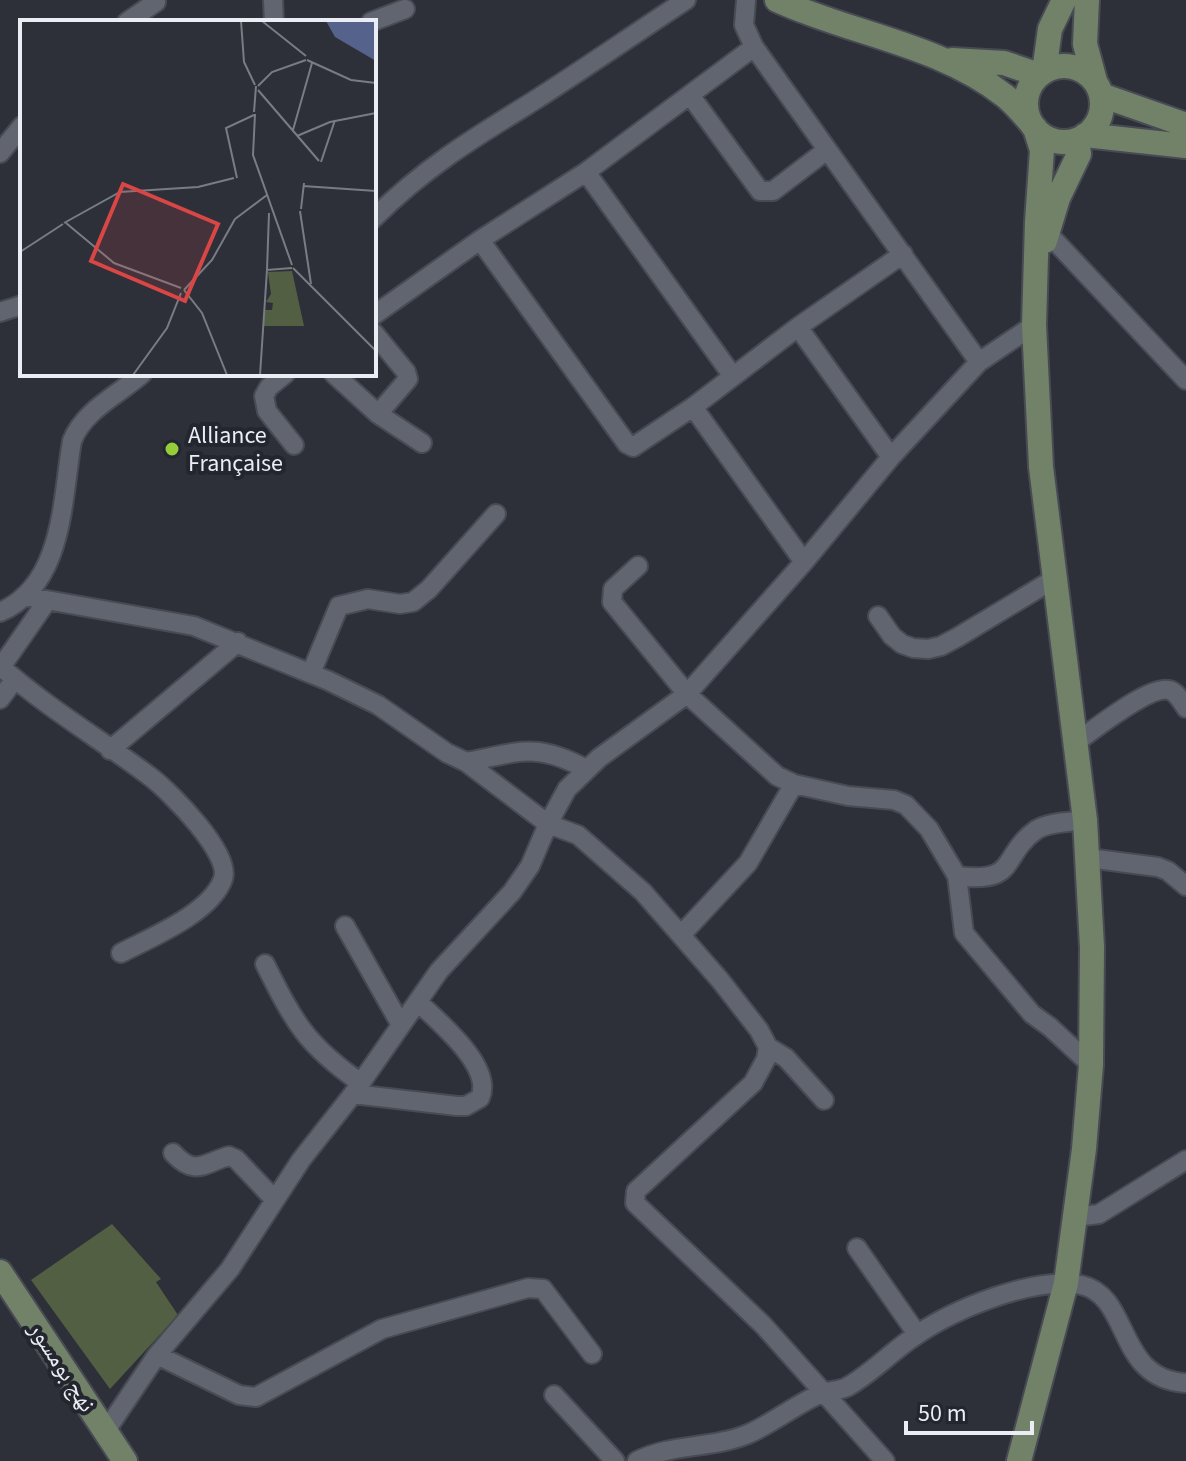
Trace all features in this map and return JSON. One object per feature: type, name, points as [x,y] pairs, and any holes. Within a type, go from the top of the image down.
[{"type":"main road","points":[[1042,73],[1050,29],[1064,0]]},
{"type":"main road","points":[[1042,227],[1079,154],[1081,138],[1096,125],[1101,111],[1098,88],[1085,44],[1087,0]]},
{"type":"main road","points":[[788,2],[938,58],[991,86],[1054,140],[1081,138],[1186,146]]},
{"type":"main road","points":[[938,58],[1004,63],[1042,73]]},
{"type":"main road","points":[[1019,1461],[1066,1283],[1091,1065],[1092,947],[1085,820],[1041,467],[1034,325],[1035,269],[1042,227],[1042,150],[1027,110],[1027,97],[1031,85],[1042,73],[1065,66],[1077,68],[1098,88],[1186,125]]},
{"type":"main road","name":"نهج بومسور","points":[[0,1272],[120,1459]]},
{"type":"street","points":[[273,0],[274,20]]},
{"type":"street","points":[[376,216],[427,169],[471,138],[532,102],[686,0]]},
{"type":"street","points":[[746,0],[744,25],[754,47],[979,362]]},
{"type":"street","points":[[130,20],[156,1]]},
{"type":"street","points":[[376,20],[405,9]]},
{"type":"street","points":[[376,314],[480,240],[586,172],[754,47]]},
{"type":"street","points":[[690,95],[760,191],[773,191],[827,150]]},
{"type":"street","points":[[0,153],[20,128]]},
{"type":"street","points":[[586,172],[732,375]]},
{"type":"street","points":[[1042,227],[1186,380]]},
{"type":"street","points":[[480,240],[627,444],[638,446],[798,327],[903,254]]},
{"type":"street","points":[[0,312],[20,306]]},
{"type":"street","points":[[105,1432],[157,1355],[230,1269],[274,1199],[439,971],[512,892],[530,866],[567,789],[586,769],[687,694],[804,562],[891,457],[979,362],[1034,325]]},
{"type":"street","points":[[798,327],[891,457]]},
{"type":"street","points":[[376,335],[406,372],[408,379],[378,414]]},
{"type":"street","points":[[0,612],[24,596],[47,565],[56,543],[72,441],[77,428],[92,412],[139,376]]},
{"type":"street","points":[[283,376],[269,387],[264,396],[267,411],[294,445]]},
{"type":"street","points":[[336,376],[378,414],[422,443]]},
{"type":"street","points":[[693,407],[804,562]]},
{"type":"street","points":[[311,673],[339,606],[368,599],[400,604],[413,602],[429,589],[496,514]]},
{"type":"street","points":[[638,566],[613,589],[610,596],[612,602],[687,694],[784,781],[848,796],[894,800],[906,805],[929,829],[957,876],[964,933],[1032,1014],[1091,1065]]},
{"type":"street","points":[[878,616],[902,644],[928,649],[958,637],[1054,579]]},
{"type":"street","points":[[24,596],[194,626],[311,673],[378,705],[447,753],[466,762],[548,824],[578,835],[592,846],[643,892],[720,980],[759,1030],[768,1047],[786,1058],[824,1100]]},
{"type":"street","points":[[0,699],[5,671],[47,601]]},
{"type":"street","points":[[110,750],[238,642]]},
{"type":"street","points":[[5,671],[153,779],[181,806],[216,849],[225,875],[203,906],[121,953]]},
{"type":"street","points":[[1076,742],[1124,709],[1160,690],[1167,689],[1174,693],[1186,708]]},
{"type":"street","points":[[466,762],[532,751],[550,752],[586,769]]},
{"type":"street","points":[[681,935],[748,863],[794,784]]},
{"type":"street","points":[[957,876],[986,878],[1001,872],[1037,829],[1085,820]]},
{"type":"street","points":[[1088,858],[1158,867],[1186,886]]},
{"type":"street","points":[[345,926],[401,1025]]},
{"type":"street","points":[[265,964],[291,1015],[314,1046],[357,1088],[466,1106],[480,1098],[484,1088],[477,1068],[462,1046],[418,1002]]},
{"type":"street","points":[[768,1047],[766,1059],[753,1083],[636,1191],[634,1198],[763,1325],[885,1461]]},
{"type":"street","points":[[173,1153],[183,1164],[198,1167],[229,1156],[236,1159],[274,1199]]},
{"type":"street","points":[[1075,1217],[1099,1214],[1186,1160]]},
{"type":"street","points":[[857,1248],[917,1334]]},
{"type":"street","points":[[637,1461],[653,1453],[677,1455],[747,1435],[822,1393],[848,1387],[917,1334],[955,1314],[1010,1292],[1066,1283],[1086,1286],[1100,1293],[1132,1349],[1155,1376],[1169,1382],[1186,1383]]},
{"type":"street","points":[[157,1355],[239,1395],[256,1397],[382,1329],[528,1288],[543,1289],[592,1354]]},
{"type":"street","points":[[554,1395],[615,1461]]},
{"type":"green space","points":[[112,1224],[161,1279],[156,1282],[178,1315],[110,1389],[31,1280]]},
{"type":"place","name":"Alliance Française","points":[[172,449]]}]
